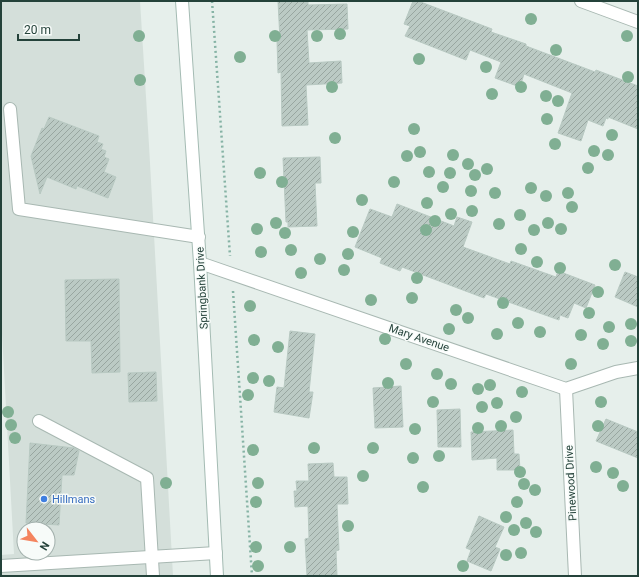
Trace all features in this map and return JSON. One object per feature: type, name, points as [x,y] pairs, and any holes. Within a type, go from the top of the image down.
[{"type":"street","name":"Springbank Drive","points":[[182,1],[199,237],[217,576]]},
{"type":"street","points":[[582,1],[638,22]]},
{"type":"street","points":[[10,109],[19,209],[199,237]]},
{"type":"street","name":"Mary Avenue","points":[[200,263],[566,389]]},
{"type":"street","points":[[566,389],[616,372],[638,368]]},
{"type":"street","name":"Pinewood Drive","points":[[566,389],[575,576]]},
{"type":"street","points":[[39,421],[147,478],[153,576]]},
{"type":"street","points":[[1,566],[216,553]]},
{"type":"shaded area","points":[[1,1],[140,1],[173,576],[1,576],[1,555],[14,554],[1,315]]},
{"type":"building","points":[[278,1],[308,1],[308,5],[347,4],[348,29],[307,30],[309,63],[341,61],[342,83],[306,85],[308,125],[282,126],[281,72],[278,73],[277,40],[280,40]]},
{"type":"building","points":[[413,1],[418,1],[492,29],[491,32],[526,44],[526,46],[595,72],[596,70],[638,86],[638,129],[608,117],[608,119],[606,118],[603,126],[588,120],[581,141],[558,133],[572,93],[524,74],[520,87],[495,78],[501,62],[470,50],[466,60],[405,36],[410,26],[404,24]]},
{"type":"building","points":[[49,117],[99,136],[97,142],[103,144],[101,149],[106,151],[104,157],[109,159],[104,172],[116,177],[108,198],[77,186],[76,189],[47,177],[40,194],[31,156],[42,128],[44,129]]},
{"type":"building","points":[[320,157],[321,183],[315,183],[317,226],[288,227],[288,222],[286,222],[283,158]]},
{"type":"building","points":[[397,204],[454,226],[457,217],[472,222],[463,247],[510,264],[511,261],[556,277],[558,271],[595,285],[586,308],[574,303],[568,318],[560,315],[559,320],[486,294],[484,298],[402,267],[400,271],[380,263],[382,258],[355,247],[370,209],[392,217]]},
{"type":"building","points":[[625,272],[638,277],[638,307],[615,297]]},
{"type":"building","points":[[119,279],[120,372],[92,373],[91,341],[66,341],[65,280]]},
{"type":"building","points":[[290,331],[315,334],[309,392],[313,392],[309,418],[274,412],[277,387],[284,388]]},
{"type":"building","points":[[156,372],[157,401],[129,402],[128,373]]},
{"type":"building","points":[[401,386],[403,427],[375,428],[373,388]]},
{"type":"building","points":[[460,409],[461,447],[438,447],[437,410]]},
{"type":"building","points":[[606,419],[638,432],[638,458],[596,441]]},
{"type":"building","points":[[513,430],[514,454],[519,454],[520,470],[497,470],[497,458],[472,460],[471,432]]},
{"type":"building","name":"Hillmans","points":[[30,443],[74,448],[79,451],[74,475],[62,475],[59,525],[56,525],[56,521],[26,521]]},
{"type":"building","points":[[333,463],[334,477],[347,477],[348,504],[337,504],[339,550],[336,551],[337,576],[307,576],[305,539],[309,538],[308,506],[295,507],[294,491],[297,491],[296,481],[309,481],[308,464]]},
{"type":"building","points":[[479,516],[504,527],[495,547],[500,549],[491,571],[467,561],[471,550],[466,548]]},
{"type":"place","name":"Hillmans","points":[[44,499]]}]
